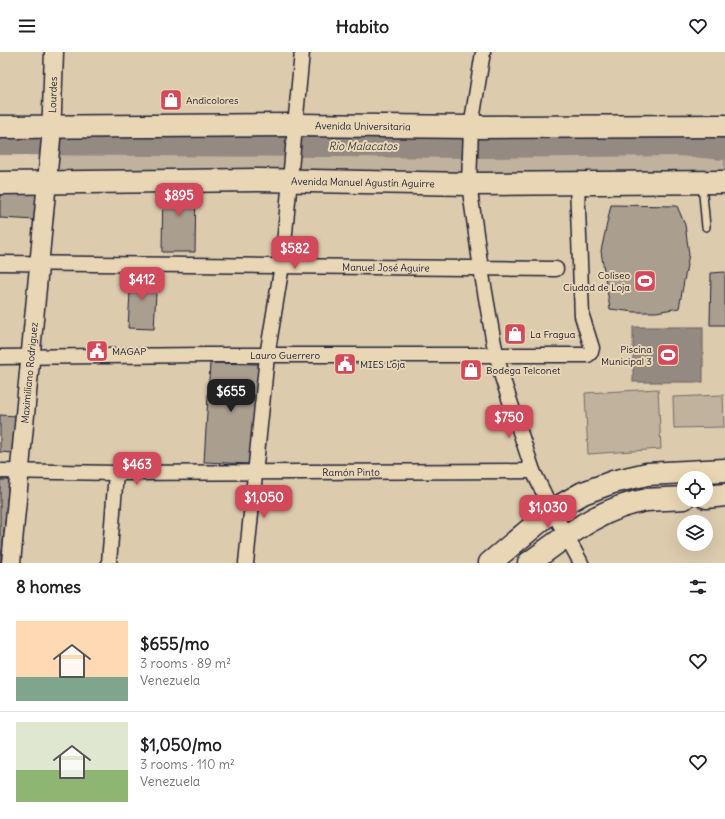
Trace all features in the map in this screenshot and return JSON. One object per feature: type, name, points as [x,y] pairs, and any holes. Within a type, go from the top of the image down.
[{"type":"main road","name":"Avenida Universitaria","points":[[0,127],[51,132],[296,131],[471,133],[725,126]]},
{"type":"main road","name":"Avenida Manuel Agustín Aguirre","points":[[0,183],[47,176],[291,175],[577,183],[725,182]]},
{"type":"main road","points":[[490,563],[553,510],[583,493],[614,482],[647,474],[725,470]]},
{"type":"main road","points":[[713,496],[725,495]]},
{"type":"main road","points":[[529,563],[596,516],[620,507],[647,500],[677,498]]},
{"type":"street","name":"Lourdes","points":[[47,176],[51,132],[54,52]]},
{"type":"street","points":[[246,563],[267,356],[282,265],[296,131],[302,52]]},
{"type":"street","points":[[482,52],[471,133],[469,179],[481,269],[494,344],[502,377],[533,471],[581,563]]},
{"type":"street","name":"Maximiliano Rodriguez","points":[[11,563],[47,176]]},
{"type":"street","name":"Lauro Guerrero","points":[[0,358],[588,355],[592,348],[582,316],[577,183]]},
{"type":"street","name":"Manuel José Aguire","points":[[0,263],[556,269]]},
{"type":"street","name":"Ramón Pinto","points":[[0,470],[116,473],[533,471]]},
{"type":"street","points":[[109,563],[116,473]]},
{"type":"lane","points":[[702,182],[706,227]]},
{"type":"shaded area","points":[[51,126],[725,126],[725,182],[46,183]]},
{"type":"shaded area","name":"Piscina Municipal 3","points":[[633,327],[703,327],[703,382],[633,382]]},
{"type":"shaded area","points":[[658,389],[661,449],[588,454],[585,393]]},
{"type":"shaded area","points":[[723,395],[724,427],[674,428],[673,397]]},
{"type":"building","points":[[163,182],[196,182],[195,252],[162,252]]},
{"type":"building","points":[[0,189],[39,191],[37,220],[0,218]]},
{"type":"building","name":"Coliseo Ciudad de Loja","points":[[611,205],[677,206],[685,225],[689,254],[679,308],[656,312],[635,312],[610,309],[601,251]]},
{"type":"building","points":[[725,272],[725,325],[710,325],[711,273]]},
{"type":"building","points":[[131,273],[157,275],[154,329],[128,328]]},
{"type":"building","points":[[210,363],[259,364],[250,464],[204,462]]},
{"type":"building","points":[[0,415],[17,416],[14,453],[0,452]]},
{"type":"building","points":[[0,480],[9,480],[1,563],[0,563]]},
{"type":"waterway","name":"Rio Malacatos","points":[[0,144],[480,147],[680,145],[725,149]]},
{"type":"place","name":"Andicolores","points":[[171,100]]},
{"type":"place","name":"Coliseo Ciudad de Loja","points":[[645,281]]},
{"type":"place","name":"La Fragua","points":[[515,334]]},
{"type":"place","name":"MAGAP","points":[[97,351]]},
{"type":"place","name":"Piscina Municipal 3","points":[[668,355]]},
{"type":"place","name":"MIES Loja","points":[[345,364]]},
{"type":"place","name":"Bodega Telconet","points":[[471,370]]}]
